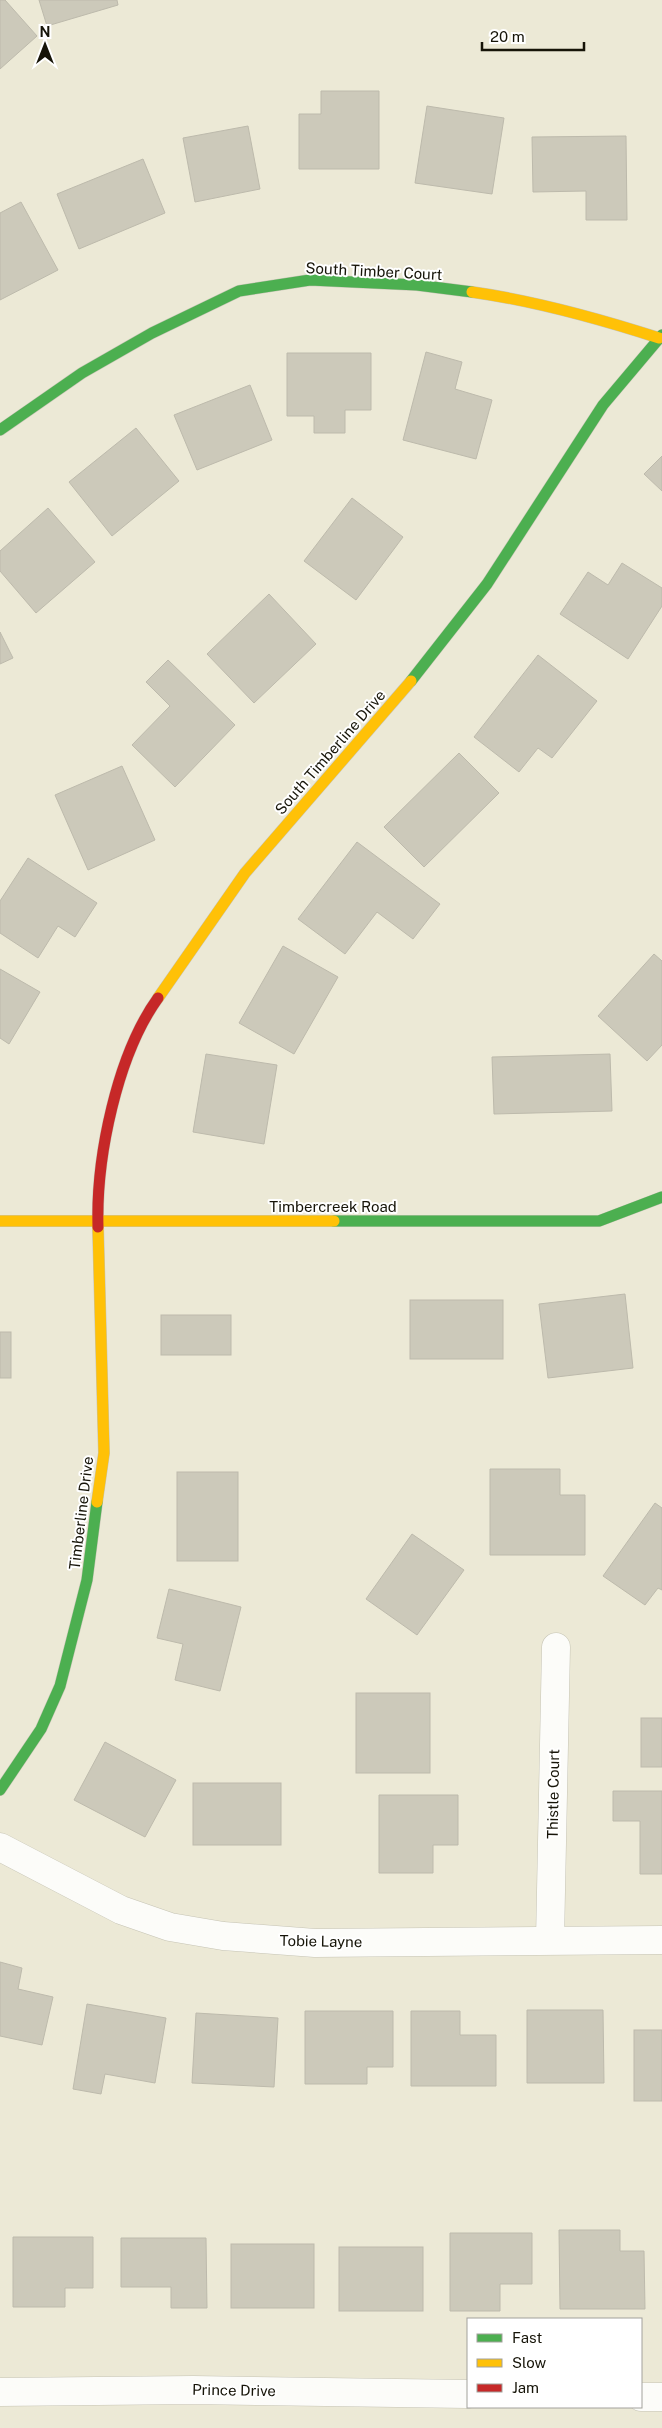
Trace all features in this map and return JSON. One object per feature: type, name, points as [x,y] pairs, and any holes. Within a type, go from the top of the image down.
[{"type":"street","name":"South Timber Court","points":[[0,430],[82,373],[152,333],[239,291],[310,280],[418,285],[509,297],[589,315],[661,336]]},
{"type":"street","name":"South Timberline Drive","points":[[98,1221],[104,1150],[116,1088],[144,1017],[244,873],[399,696],[487,584],[603,405],[661,336]]},
{"type":"street","name":"Timbercreek Road","points":[[0,1221],[599,1221],[662,1197]]},
{"type":"street","name":"Timberline Drive","points":[[0,1790],[41,1729],[60,1686],[88,1580],[104,1453],[98,1221]]},
{"type":"street","name":"Thistle Court","points":[[550,1940],[556,1647]]},
{"type":"street","name":"Tobie Layne","points":[[0,1847],[121,1910],[170,1927],[223,1936],[315,1943],[662,1940]]},
{"type":"street","name":"Prince Drive","points":[[0,2392],[193,2390],[467,2394]]},
{"type":"street","points":[[642,2397],[662,2397]]},
{"type":"building","points":[[0,0],[5,0],[37,36],[0,69]]},
{"type":"building","points":[[39,0],[117,0],[118,5],[47,26]]},
{"type":"building","points":[[321,91],[379,91],[379,169],[299,169],[299,114],[321,114]]},
{"type":"building","points":[[427,106],[504,118],[492,194],[415,183]]},
{"type":"building","points":[[248,126],[260,189],[195,202],[183,138]]},
{"type":"building","points":[[626,136],[627,220],[586,220],[586,191],[533,192],[532,137]]},
{"type":"building","points":[[143,159],[165,213],[79,249],[57,194]]},
{"type":"building","points":[[21,202],[58,270],[0,300],[0,213]]},
{"type":"building","points":[[426,352],[462,362],[455,389],[492,400],[476,459],[403,440]]},
{"type":"building","points":[[287,353],[371,353],[371,410],[345,410],[345,433],[314,433],[314,416],[287,416]]},
{"type":"building","points":[[250,385],[272,440],[197,470],[174,415]]},
{"type":"building","points":[[136,428],[179,481],[112,536],[69,482]]},
{"type":"building","points":[[662,456],[662,491],[644,474]]},
{"type":"building","points":[[352,498],[403,537],[356,600],[304,561]]},
{"type":"building","points":[[48,508],[95,562],[36,613],[0,571],[0,551]]},
{"type":"building","points":[[622,563],[662,588],[662,606],[628,659],[560,614],[588,572],[608,585]]},
{"type":"building","points":[[269,594],[316,644],[254,703],[207,654]]},
{"type":"building","points":[[0,632],[13,658],[0,664]]},
{"type":"building","points":[[538,655],[597,701],[552,758],[538,748],[519,772],[474,737]]},
{"type":"building","points":[[168,660],[235,725],[175,787],[132,745],[170,706],[146,682]]},
{"type":"building","points":[[459,753],[499,793],[424,867],[384,827]]},
{"type":"building","points":[[122,766],[155,840],[88,870],[55,795]]},
{"type":"building","points":[[357,842],[440,904],[413,939],[377,912],[345,954],[298,919]]},
{"type":"building","points":[[28,858],[97,903],[75,937],[58,926],[38,958],[0,933],[0,901]]},
{"type":"building","points":[[283,946],[338,977],[294,1054],[239,1023]]},
{"type":"building","points":[[654,954],[662,961],[662,1045],[647,1061],[598,1016]]},
{"type":"building","points":[[0,969],[40,992],[9,1044],[0,1038]]},
{"type":"building","points":[[206,1054],[277,1065],[264,1144],[193,1132]]},
{"type":"building","points":[[610,1054],[612,1111],[494,1114],[492,1057]]},
{"type":"building","points":[[625,1294],[633,1368],[548,1378],[539,1304]]},
{"type":"building","points":[[410,1300],[503,1300],[503,1359],[410,1359]]},
{"type":"building","points":[[161,1315],[231,1315],[231,1355],[161,1355]]},
{"type":"building","points":[[0,1332],[11,1332],[11,1378],[0,1378]]},
{"type":"building","points":[[490,1469],[560,1469],[560,1495],[585,1495],[585,1555],[490,1555]]},
{"type":"building","points":[[177,1472],[238,1472],[238,1561],[177,1561]]},
{"type":"building","points":[[655,1503],[662,1508],[662,1590],[658,1588],[645,1605],[603,1576]]},
{"type":"building","points":[[412,1534],[464,1570],[417,1635],[366,1599]]},
{"type":"building","points":[[169,1589],[241,1607],[220,1691],[175,1680],[183,1644],[157,1638]]},
{"type":"building","points":[[356,1693],[430,1693],[430,1773],[356,1773]]},
{"type":"building","points":[[641,1718],[662,1718],[662,1767],[641,1767]]},
{"type":"building","points":[[105,1742],[176,1780],[145,1837],[74,1800]]},
{"type":"building","points":[[193,1783],[281,1783],[281,1845],[193,1845]]},
{"type":"building","points":[[613,1791],[662,1791],[662,1874],[640,1874],[640,1821],[613,1821]]},
{"type":"building","points":[[379,1795],[458,1795],[458,1845],[433,1845],[433,1873],[379,1873]]},
{"type":"building","points":[[0,1962],[22,1968],[18,1989],[53,1997],[42,2045],[0,2036]]},
{"type":"building","points":[[87,2004],[166,2018],[155,2083],[105,2074],[101,2094],[73,2089]]},
{"type":"building","points":[[527,2010],[603,2010],[604,2083],[527,2083]]},
{"type":"building","points":[[305,2011],[393,2011],[393,2067],[367,2067],[367,2084],[305,2084]]},
{"type":"building","points":[[411,2011],[460,2011],[460,2035],[496,2035],[496,2086],[411,2086]]},
{"type":"building","points":[[196,2013],[278,2018],[274,2087],[192,2083]]},
{"type":"building","points":[[634,2030],[662,2030],[662,2101],[634,2101]]},
{"type":"building","points":[[559,2230],[620,2230],[620,2251],[644,2251],[645,2309],[560,2309]]},
{"type":"building","points":[[450,2233],[532,2233],[532,2284],[500,2284],[500,2311],[450,2311]]},
{"type":"building","points":[[13,2237],[93,2237],[93,2288],[65,2288],[65,2307],[13,2307]]},
{"type":"building","points":[[121,2238],[206,2238],[207,2308],[171,2308],[171,2287],[121,2287]]},
{"type":"building","points":[[231,2244],[314,2244],[314,2308],[231,2308]]},
{"type":"building","points":[[339,2247],[423,2247],[423,2311],[339,2311]]},
{"type":"traffic: fast","points":[[0,430],[82,373],[152,333],[239,291],[310,280],[417,285],[472,292]]},
{"type":"traffic: fast","points":[[411,681],[487,584],[603,405],[662,335]]},
{"type":"traffic: fast","points":[[334,1221],[599,1221],[662,1197]]},
{"type":"traffic: fast","points":[[0,1790],[41,1729],[60,1686],[87,1580],[97,1502]]},
{"type":"traffic: slow","points":[[472,292],[520,300],[566,311],[659,338]]},
{"type":"traffic: slow","points":[[158,998],[245,873],[411,681]]},
{"type":"traffic: slow","points":[[0,1221],[334,1221]]},
{"type":"traffic: slow","points":[[97,1502],[104,1453],[98,1227]]},
{"type":"traffic: jam","points":[[98,1227],[98,1199],[105,1139],[120,1077],[131,1048],[158,998]]}]
